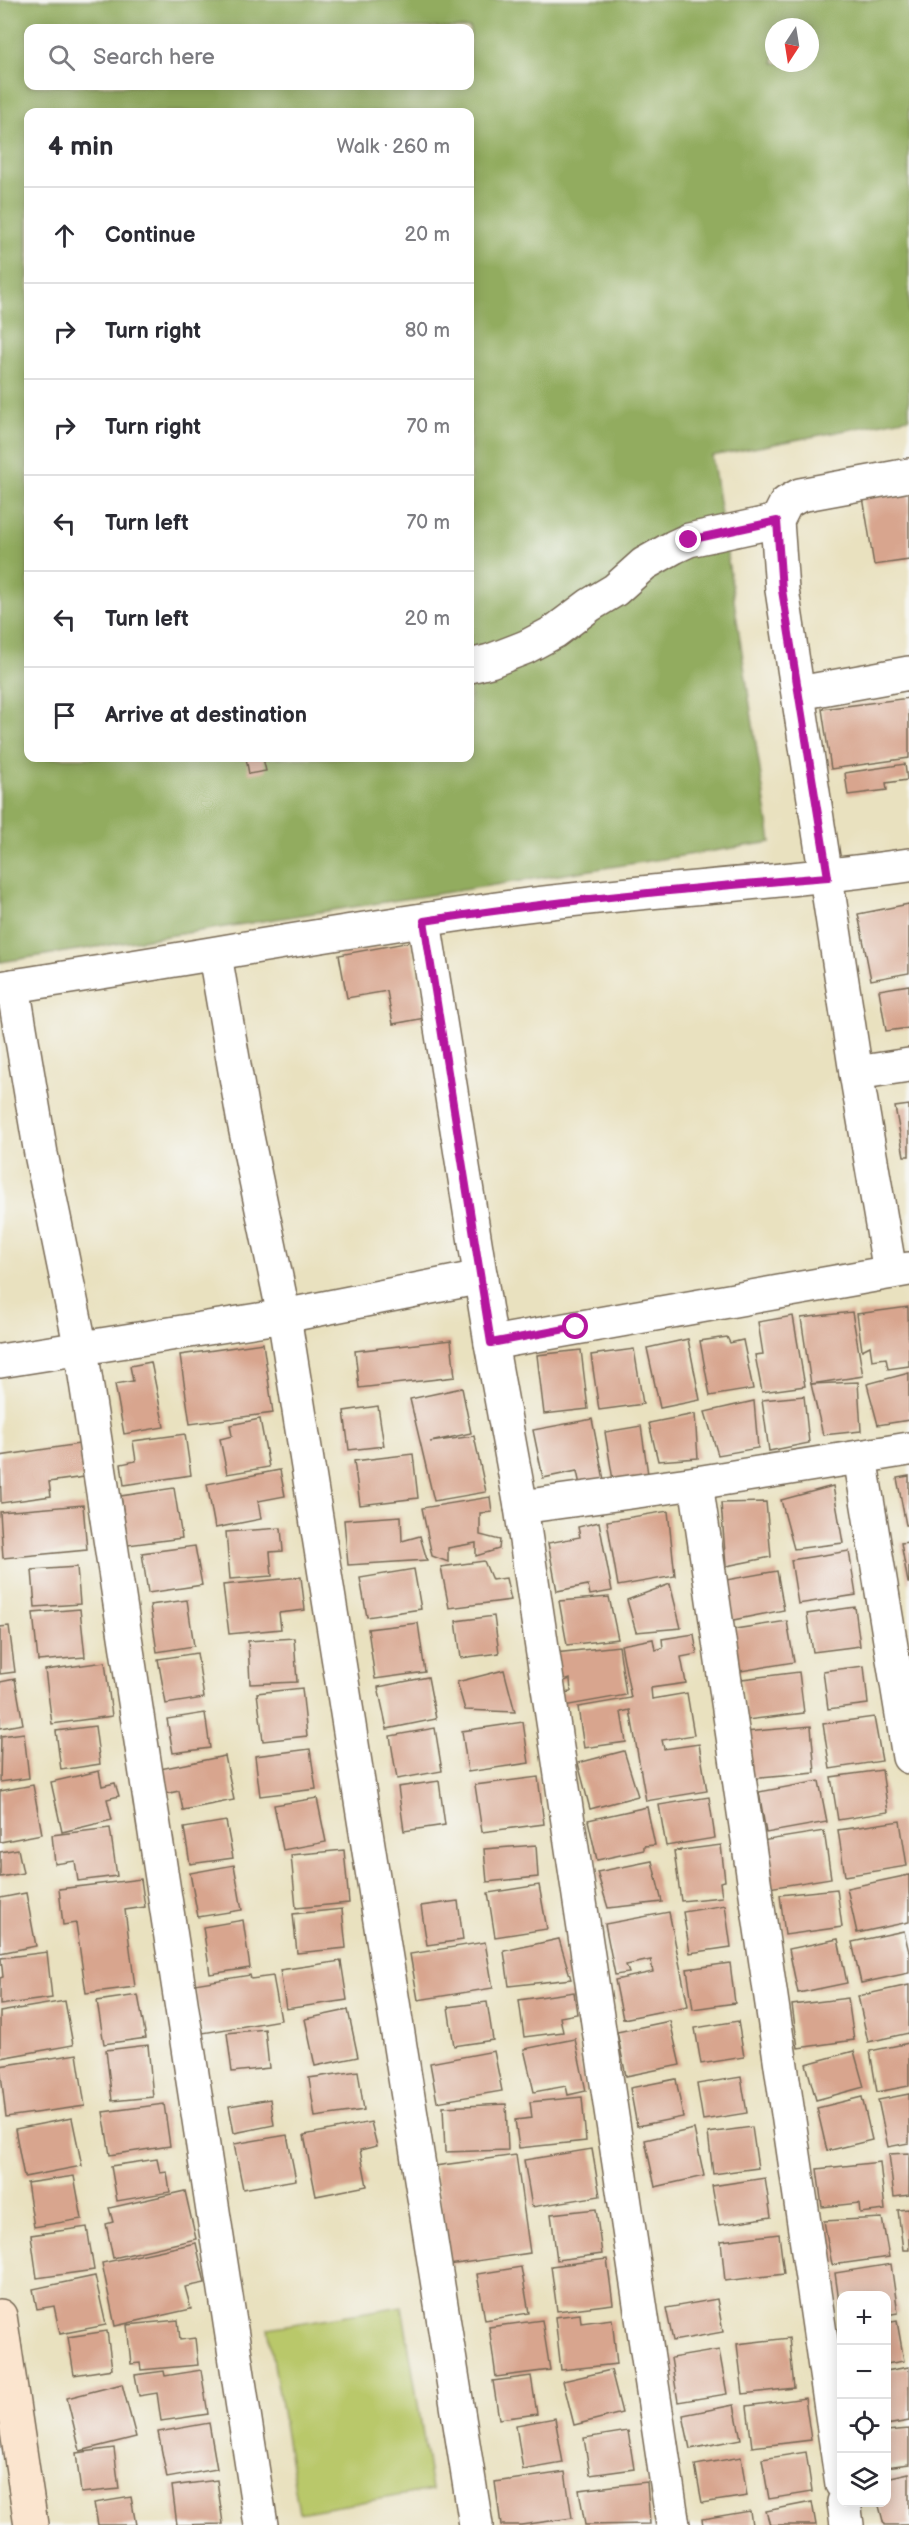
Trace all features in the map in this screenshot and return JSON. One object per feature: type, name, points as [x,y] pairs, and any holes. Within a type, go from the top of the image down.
[{"type":"street","points":[[491,1343],[900,1271],[856,1073],[828,877],[782,590],[777,521],[786,503],[800,495],[909,474]]},
{"type":"street","points":[[474,665],[526,648],[554,632],[590,605],[615,590],[644,564],[674,547],[689,540],[777,521]]},
{"type":"street","points":[[799,693],[909,673]]},
{"type":"street","points":[[261,2525],[81,1349],[7,987],[520,906],[649,892],[828,877],[909,865]]},
{"type":"street","points":[[424,921],[491,1343],[520,1507],[674,2525]]},
{"type":"street","points":[[215,955],[243,1118],[284,1316],[476,2525]]},
{"type":"street","points":[[856,1073],[909,1065]]},
{"type":"street","points":[[0,1360],[284,1316],[481,1277]]},
{"type":"street","points":[[520,1507],[696,1483],[909,1449]]},
{"type":"street","points":[[860,1456],[898,1626],[909,1757]]},
{"type":"street","points":[[696,1483],[837,2453]]},
{"type":"street","points":[[0,2316],[31,2525]]},
{"type":"street","points":[[845,2507],[847,2525]]},
{"type":"green space","points":[[0,0],[909,0],[909,418],[712,456],[771,842],[0,962]]},
{"type":"green space","points":[[402,2306],[432,2490],[299,2513],[268,2328]]},
{"type":"building","points":[[909,490],[909,560],[874,565],[863,497]]},
{"type":"building","points":[[909,698],[909,758],[831,769],[822,709]]},
{"type":"building","points":[[247,762],[264,762],[266,771],[249,774]]},
{"type":"building","points":[[905,764],[907,780],[886,783],[887,790],[848,795],[845,773]]},
{"type":"building","points":[[909,904],[909,973],[871,980],[858,914]]},
{"type":"building","points":[[410,942],[425,1018],[393,1024],[387,991],[347,998],[339,955]]},
{"type":"building","points":[[909,985],[909,1028],[886,1031],[879,990]]},
{"type":"building","points":[[909,1105],[909,1156],[904,1156],[895,1107]]},
{"type":"building","points":[[908,1307],[909,1366],[888,1369],[886,1358],[872,1360],[870,1346],[862,1350],[857,1314]]},
{"type":"building","points":[[852,1312],[863,1376],[811,1384],[801,1318]]},
{"type":"building","points":[[793,1316],[805,1386],[762,1392],[755,1355],[763,1354],[758,1322]]},
{"type":"building","points":[[727,1337],[730,1343],[743,1340],[753,1389],[710,1396],[700,1341]]},
{"type":"building","points":[[688,1339],[700,1400],[660,1408],[647,1348]]},
{"type":"building","points":[[451,1340],[455,1377],[359,1388],[355,1351]]},
{"type":"building","points":[[263,1343],[273,1413],[190,1424],[180,1355]]},
{"type":"building","points":[[634,1349],[643,1404],[599,1410],[591,1355]]},
{"type":"building","points":[[581,1350],[588,1409],[544,1414],[537,1355]]},
{"type":"building","points":[[151,1362],[164,1427],[124,1434],[115,1384],[133,1381],[130,1366]]},
{"type":"building","points":[[909,1373],[909,1420],[878,1425],[867,1384]]},
{"type":"building","points":[[858,1382],[861,1431],[823,1435],[811,1384]]},
{"type":"building","points":[[462,1388],[471,1433],[430,1442],[474,1436],[486,1492],[434,1501],[410,1399]]},
{"type":"building","points":[[804,1396],[809,1443],[769,1451],[762,1400]]},
{"type":"building","points":[[754,1401],[758,1448],[718,1455],[705,1412]]},
{"type":"building","points":[[378,1406],[384,1446],[349,1450],[344,1411]]},
{"type":"building","points":[[695,1414],[698,1458],[658,1461],[649,1423]]},
{"type":"building","points":[[260,1419],[269,1467],[227,1474],[220,1439],[232,1436],[230,1425]]},
{"type":"building","points":[[592,1419],[605,1485],[581,1490],[577,1471],[543,1478],[533,1430]]},
{"type":"building","points":[[641,1426],[649,1481],[614,1486],[605,1432]]},
{"type":"building","points":[[185,1434],[191,1475],[124,1485],[121,1464],[136,1461],[133,1441]]},
{"type":"building","points":[[79,1444],[84,1477],[49,1482],[51,1496],[1,1503],[0,1456]]},
{"type":"building","points":[[413,1454],[418,1498],[360,1505],[354,1461]]},
{"type":"building","points":[[280,1470],[285,1496],[258,1501],[261,1519],[215,1528],[207,1484]]},
{"type":"building","points":[[909,1476],[909,1525],[906,1525],[897,1478]]},
{"type":"building","points":[[833,1486],[843,1543],[794,1549],[781,1500]]},
{"type":"building","points":[[174,1488],[182,1538],[128,1545],[121,1496]]},
{"type":"building","points":[[490,1497],[492,1512],[480,1513],[480,1535],[500,1540],[499,1549],[476,1556],[476,1543],[448,1548],[448,1562],[432,1556],[422,1508]]},
{"type":"building","points":[[766,1502],[771,1557],[726,1566],[721,1503]]},
{"type":"building","points":[[83,1505],[87,1550],[3,1558],[0,1512]]},
{"type":"building","points":[[668,1511],[675,1576],[618,1586],[607,1521]]},
{"type":"building","points":[[401,1516],[402,1541],[420,1536],[427,1560],[348,1565],[344,1520]]},
{"type":"building","points":[[599,1522],[612,1591],[590,1595],[588,1585],[557,1591],[548,1543],[580,1537],[578,1527]]},
{"type":"building","points":[[281,1528],[283,1551],[270,1552],[272,1576],[230,1579],[226,1532]]},
{"type":"building","points":[[909,1542],[909,1583],[908,1583],[901,1543]]},
{"type":"building","points":[[195,1546],[202,1585],[148,1593],[142,1553]]},
{"type":"building","points":[[849,1551],[856,1595],[798,1604],[791,1560]]},
{"type":"building","points":[[484,1561],[492,1580],[506,1578],[511,1600],[449,1608],[441,1567]]},
{"type":"building","points":[[77,1567],[80,1604],[35,1607],[32,1570]]},
{"type":"building","points":[[414,1569],[421,1609],[367,1617],[360,1578]]},
{"type":"building","points":[[777,1571],[784,1610],[733,1620],[726,1580]]},
{"type":"building","points":[[301,1577],[305,1610],[279,1613],[281,1629],[229,1634],[223,1585]]},
{"type":"building","points":[[670,1584],[681,1628],[636,1632],[627,1600]]},
{"type":"building","points":[[609,1597],[618,1639],[567,1645],[559,1601]]},
{"type":"building","points":[[187,1600],[194,1646],[157,1652],[150,1605]]},
{"type":"building","points":[[855,1607],[860,1646],[813,1652],[807,1614]]},
{"type":"building","points":[[80,1609],[85,1657],[38,1661],[33,1613]]},
{"type":"building","points":[[494,1616],[499,1653],[461,1658],[456,1621]]},
{"type":"building","points":[[787,1621],[794,1662],[735,1672],[729,1630]]},
{"type":"building","points":[[418,1623],[425,1672],[375,1679],[368,1629]]},
{"type":"building","points":[[9,1626],[15,1672],[0,1674],[0,1627]]},
{"type":"building","points":[[694,1634],[697,1654],[681,1657],[686,1683],[651,1688],[652,1699],[687,1693],[694,1735],[662,1740],[664,1749],[699,1744],[707,1791],[646,1801],[630,1710],[621,1712],[626,1742],[584,1748],[578,1707],[631,1698],[621,1645],[653,1639],[655,1650],[663,1648],[662,1639]]},
{"type":"building","points":[[294,1638],[297,1682],[250,1684],[248,1641]]},
{"type":"building","points":[[619,1646],[626,1695],[564,1706],[560,1693],[571,1692],[570,1679],[559,1683],[555,1653]]},
{"type":"building","points":[[197,1653],[204,1698],[166,1704],[158,1659]]},
{"type":"building","points":[[105,1662],[112,1716],[52,1724],[45,1670]]},
{"type":"building","points":[[864,1666],[868,1704],[828,1709],[823,1671]]},
{"type":"building","points":[[504,1670],[515,1712],[465,1710],[457,1682]]},
{"type":"building","points":[[799,1672],[804,1713],[747,1720],[742,1679]]},
{"type":"building","points":[[428,1677],[436,1719],[387,1729],[378,1687]]},
{"type":"building","points":[[15,1679],[23,1724],[0,1728],[0,1682]]},
{"type":"building","points":[[302,1688],[307,1736],[263,1741],[257,1693]]},
{"type":"building","points":[[205,1713],[210,1748],[173,1753],[167,1719]]},
{"type":"building","points":[[874,1717],[882,1761],[830,1769],[823,1724]]},
{"type":"building","points":[[523,1722],[529,1763],[468,1772],[462,1731]]},
{"type":"building","points":[[95,1726],[100,1764],[61,1770],[56,1731]]},
{"type":"building","points":[[811,1726],[815,1773],[749,1779],[745,1732]]},
{"type":"building","points":[[435,1728],[442,1771],[397,1779],[390,1736]]},
{"type":"building","points":[[24,1733],[29,1778],[0,1782],[1,1736]]},
{"type":"building","points":[[310,1749],[316,1789],[260,1796],[255,1756]]},
{"type":"building","points":[[624,1751],[638,1796],[590,1809],[578,1763]]},
{"type":"building","points":[[225,1756],[234,1800],[183,1810],[179,1791],[165,1794],[160,1769]]},
{"type":"building","points":[[882,1770],[888,1812],[838,1820],[831,1777]]},
{"type":"building","points":[[99,1771],[102,1786],[115,1783],[119,1796],[107,1799],[112,1820],[62,1832],[51,1782]]},
{"type":"building","points":[[538,1777],[544,1824],[482,1832],[475,1785]]},
{"type":"building","points":[[439,1781],[445,1825],[404,1831],[398,1787]]},
{"type":"building","points":[[819,1781],[827,1822],[766,1833],[759,1792]]},
{"type":"building","points":[[33,1785],[42,1834],[0,1842],[0,1791]]},
{"type":"building","points":[[709,1797],[715,1838],[666,1846],[659,1805]]},
{"type":"building","points":[[317,1798],[326,1842],[283,1850],[274,1805]]},
{"type":"building","points":[[647,1807],[655,1845],[644,1846],[644,1850],[597,1860],[588,1820]]},
{"type":"building","points":[[226,1821],[233,1858],[190,1864],[184,1828]]},
{"type":"building","points":[[900,1821],[907,1866],[845,1876],[838,1830]]},
{"type":"building","points":[[110,1828],[117,1876],[78,1881],[75,1861],[55,1864],[52,1835]]},
{"type":"building","points":[[824,1831],[831,1878],[769,1888],[761,1841]]},
{"type":"building","points":[[536,1845],[538,1877],[487,1882],[484,1849]]},
{"type":"building","points":[[721,1845],[725,1881],[720,1882],[722,1897],[681,1901],[674,1851]]},
{"type":"building","points":[[18,1849],[23,1873],[0,1877],[0,1852]]},
{"type":"building","points":[[344,1850],[349,1903],[296,1908],[291,1855]]},
{"type":"building","points":[[652,1861],[662,1902],[608,1908],[597,1872]]},
{"type":"building","points":[[234,1865],[242,1910],[198,1917],[190,1873]]},
{"type":"building","points":[[909,1875],[909,1922],[857,1933],[847,1888]]},
{"type":"building","points":[[141,1879],[145,1907],[125,1910],[135,1987],[86,1993],[76,1923],[63,1925],[59,1889]]},
{"type":"building","points":[[539,1885],[547,1929],[495,1937],[488,1893]]},
{"type":"building","points":[[837,1889],[842,1927],[785,1935],[780,1895]]},
{"type":"building","points":[[26,1893],[36,1946],[0,1953],[0,1898]]},
{"type":"building","points":[[458,1901],[463,1940],[427,1945],[421,1906]]},
{"type":"building","points":[[725,1905],[731,1947],[690,1953],[683,1912]]},
{"type":"building","points":[[342,1909],[346,1948],[297,1953],[293,1914]]},
{"type":"building","points":[[669,1912],[688,2006],[623,2019],[615,1980],[653,1972],[651,1960],[626,1965],[629,1973],[615,1975],[605,1924]]},
{"type":"building","points":[[243,1920],[250,1968],[210,1974],[203,1927]]},
{"type":"building","points":[[904,1931],[909,1952],[909,1973],[861,1983],[852,1942]]},
{"type":"building","points":[[559,1939],[571,1979],[509,1986],[504,1951]]},
{"type":"building","points":[[838,1939],[847,1983],[798,1993],[789,1949]]},
{"type":"building","points":[[485,1942],[493,1988],[418,2000],[410,1954]]},
{"type":"building","points":[[47,1952],[52,1998],[0,2005],[0,1978],[3,1977],[1,1958]]},
{"type":"building","points":[[341,1961],[347,2000],[286,2009],[280,1970]]},
{"type":"building","points":[[730,1963],[735,2003],[693,2009],[687,1969]]},
{"type":"building","points":[[250,1975],[251,1979],[273,1976],[281,2020],[203,2033],[194,1984]]},
{"type":"building","points":[[909,1985],[909,2033],[868,2042],[858,1996]]},
{"type":"building","points":[[574,1992],[577,2014],[560,2017],[563,2032],[524,2037],[519,2000]]},
{"type":"building","points":[[138,1995],[146,2038],[104,2044],[97,2001]]},
{"type":"building","points":[[848,1998],[854,2040],[798,2048],[792,2005]]},
{"type":"building","points":[[65,2001],[73,2045],[0,2058],[0,2012]]},
{"type":"building","points":[[487,2002],[493,2040],[454,2046],[448,2007]]},
{"type":"building","points":[[348,2010],[358,2057],[315,2066],[305,2019]]},
{"type":"building","points":[[670,2021],[680,2065],[626,2076],[617,2032]]},
{"type":"building","points":[[738,2021],[744,2057],[701,2064],[695,2028]]},
{"type":"building","points":[[265,2029],[269,2068],[232,2072],[227,2033]]},
{"type":"building","points":[[575,2039],[586,2091],[568,2095],[566,2086],[534,2092],[524,2049]]},
{"type":"building","points":[[909,2043],[909,2086],[877,2092],[870,2051]]},
{"type":"building","points":[[148,2045],[153,2097],[112,2101],[106,2050]]},
{"type":"building","points":[[494,2051],[502,2091],[437,2102],[430,2063]]},
{"type":"building","points":[[854,2051],[864,2087],[816,2100],[806,2064]]},
{"type":"building","points":[[77,2054],[85,2106],[6,2117],[0,2066]]},
{"type":"building","points":[[358,2071],[364,2110],[315,2117],[309,2078]]},
{"type":"building","points":[[741,2077],[747,2113],[703,2120],[697,2084]]},
{"type":"building","points":[[676,2079],[683,2117],[637,2126],[630,2088]]},
{"type":"building","points":[[909,2094],[909,2143],[888,2147],[878,2100]]},
{"type":"building","points":[[582,2097],[586,2141],[519,2148],[515,2120],[532,2118],[530,2102]]},
{"type":"building","points":[[862,2097],[872,2140],[827,2151],[817,2108]]},
{"type":"building","points":[[270,2099],[274,2125],[234,2133],[229,2106]]},
{"type":"building","points":[[164,2104],[170,2146],[110,2155],[103,2112]]},
{"type":"building","points":[[506,2104],[508,2150],[445,2152],[443,2107]]},
{"type":"building","points":[[72,2118],[82,2166],[24,2177],[15,2129]]},
{"type":"building","points":[[371,2122],[377,2146],[360,2150],[367,2186],[316,2196],[304,2135]]},
{"type":"building","points":[[752,2127],[758,2168],[713,2174],[708,2133]]},
{"type":"building","points":[[694,2129],[704,2176],[655,2187],[645,2140]]},
{"type":"building","points":[[287,2135],[296,2180],[243,2189],[234,2144]]},
{"type":"building","points":[[592,2149],[600,2196],[532,2207],[524,2160]]},
{"type":"building","points":[[909,2153],[909,2195],[894,2197],[889,2154]]},
{"type":"building","points":[[516,2155],[530,2253],[449,2265],[435,2166]]},
{"type":"building","points":[[157,2159],[160,2173],[167,2172],[170,2192],[117,2201],[111,2166]]},
{"type":"building","points":[[880,2162],[885,2210],[860,2213],[859,2203],[822,2207],[817,2169]]},
{"type":"building","points":[[74,2176],[82,2219],[34,2227],[27,2183]]},
{"type":"building","points":[[765,2178],[771,2217],[719,2225],[712,2186]]},
{"type":"building","points":[[185,2191],[196,2239],[113,2258],[106,2224],[113,2222],[109,2208]]},
{"type":"building","points":[[596,2209],[602,2254],[557,2260],[551,2214]]},
{"type":"building","points":[[909,2209],[909,2250],[903,2250],[898,2210]]},
{"type":"building","points":[[882,2218],[889,2257],[832,2265],[824,2221]]},
{"type":"building","points":[[87,2227],[94,2270],[37,2278],[31,2235]]},
{"type":"building","points":[[779,2234],[784,2274],[725,2281],[721,2241]]},
{"type":"building","points":[[196,2243],[205,2283],[185,2287],[191,2309],[115,2326],[102,2263]]},
{"type":"building","points":[[607,2259],[613,2304],[557,2311],[551,2266]]},
{"type":"building","points":[[891,2264],[898,2313],[891,2314],[891,2291],[838,2291],[835,2273]]},
{"type":"building","points":[[521,2267],[529,2313],[485,2320],[477,2274]]},
{"type":"building","points":[[95,2276],[106,2325],[60,2334],[54,2306],[37,2309],[33,2289]]},
{"type":"building","points":[[717,2299],[723,2332],[673,2341],[666,2308]]},
{"type":"building","points":[[580,2314],[581,2323],[612,2319],[617,2364],[561,2370],[555,2317]]},
{"type":"building","points":[[178,2320],[180,2340],[195,2338],[198,2365],[141,2370],[140,2363],[131,2364],[127,2325]]},
{"type":"building","points":[[542,2320],[550,2370],[496,2377],[489,2327]]},
{"type":"building","points":[[897,2321],[904,2361],[891,2363],[891,2345],[891,2322]]},
{"type":"building","points":[[107,2331],[112,2369],[74,2375],[68,2337]]},
{"type":"building","points":[[789,2338],[794,2388],[743,2394],[737,2344]]},
{"type":"building","points":[[719,2350],[727,2394],[678,2402],[671,2358]]},
{"type":"building","points":[[909,2367],[909,2421],[891,2424],[891,2399],[891,2370]]},
{"type":"building","points":[[201,2370],[208,2414],[161,2421],[157,2393],[139,2396],[135,2375],[164,2371],[165,2376]]},
{"type":"building","points":[[611,2370],[622,2413],[574,2425],[563,2381]]},
{"type":"building","points":[[531,2376],[537,2414],[499,2419],[493,2381]]},
{"type":"building","points":[[122,2384],[136,2437],[80,2451],[67,2398]]},
{"type":"building","points":[[805,2398],[811,2440],[752,2447],[747,2406]]},
{"type":"building","points":[[734,2405],[741,2439],[690,2449],[683,2415]]},
{"type":"building","points":[[555,2418],[563,2463],[523,2470],[516,2425]]},
{"type":"building","points":[[209,2423],[217,2469],[167,2478],[158,2432]]},
{"type":"building","points":[[909,2429],[909,2464],[891,2466],[891,2431]]},
{"type":"building","points":[[628,2431],[634,2469],[590,2475],[584,2438]]},
{"type":"building","points":[[114,2448],[119,2489],[81,2493],[76,2453]]},
{"type":"building","points":[[806,2452],[812,2492],[769,2499],[762,2459]]},
{"type":"building","points":[[741,2457],[747,2496],[702,2503],[695,2465]]},
{"type":"building","points":[[565,2472],[572,2518],[521,2525],[501,2525],[495,2482]]},
{"type":"building","points":[[909,2473],[909,2525],[884,2525],[879,2507],[891,2507],[891,2477]]},
{"type":"building","points":[[217,2480],[223,2524],[177,2525],[172,2486]]},
{"type":"building","points":[[647,2482],[650,2524],[585,2525],[579,2490]]},
{"type":"building","points":[[131,2497],[136,2525],[98,2525],[94,2503]]},
{"type":"building","points":[[812,2502],[816,2525],[770,2525],[766,2511]]},
{"type":"building","points":[[750,2511],[752,2525],[703,2525],[702,2519]]},
{"type":"route","points":[[576,1327],[491,1343],[424,921],[520,906],[828,877],[782,590],[777,521],[689,540]]}]
